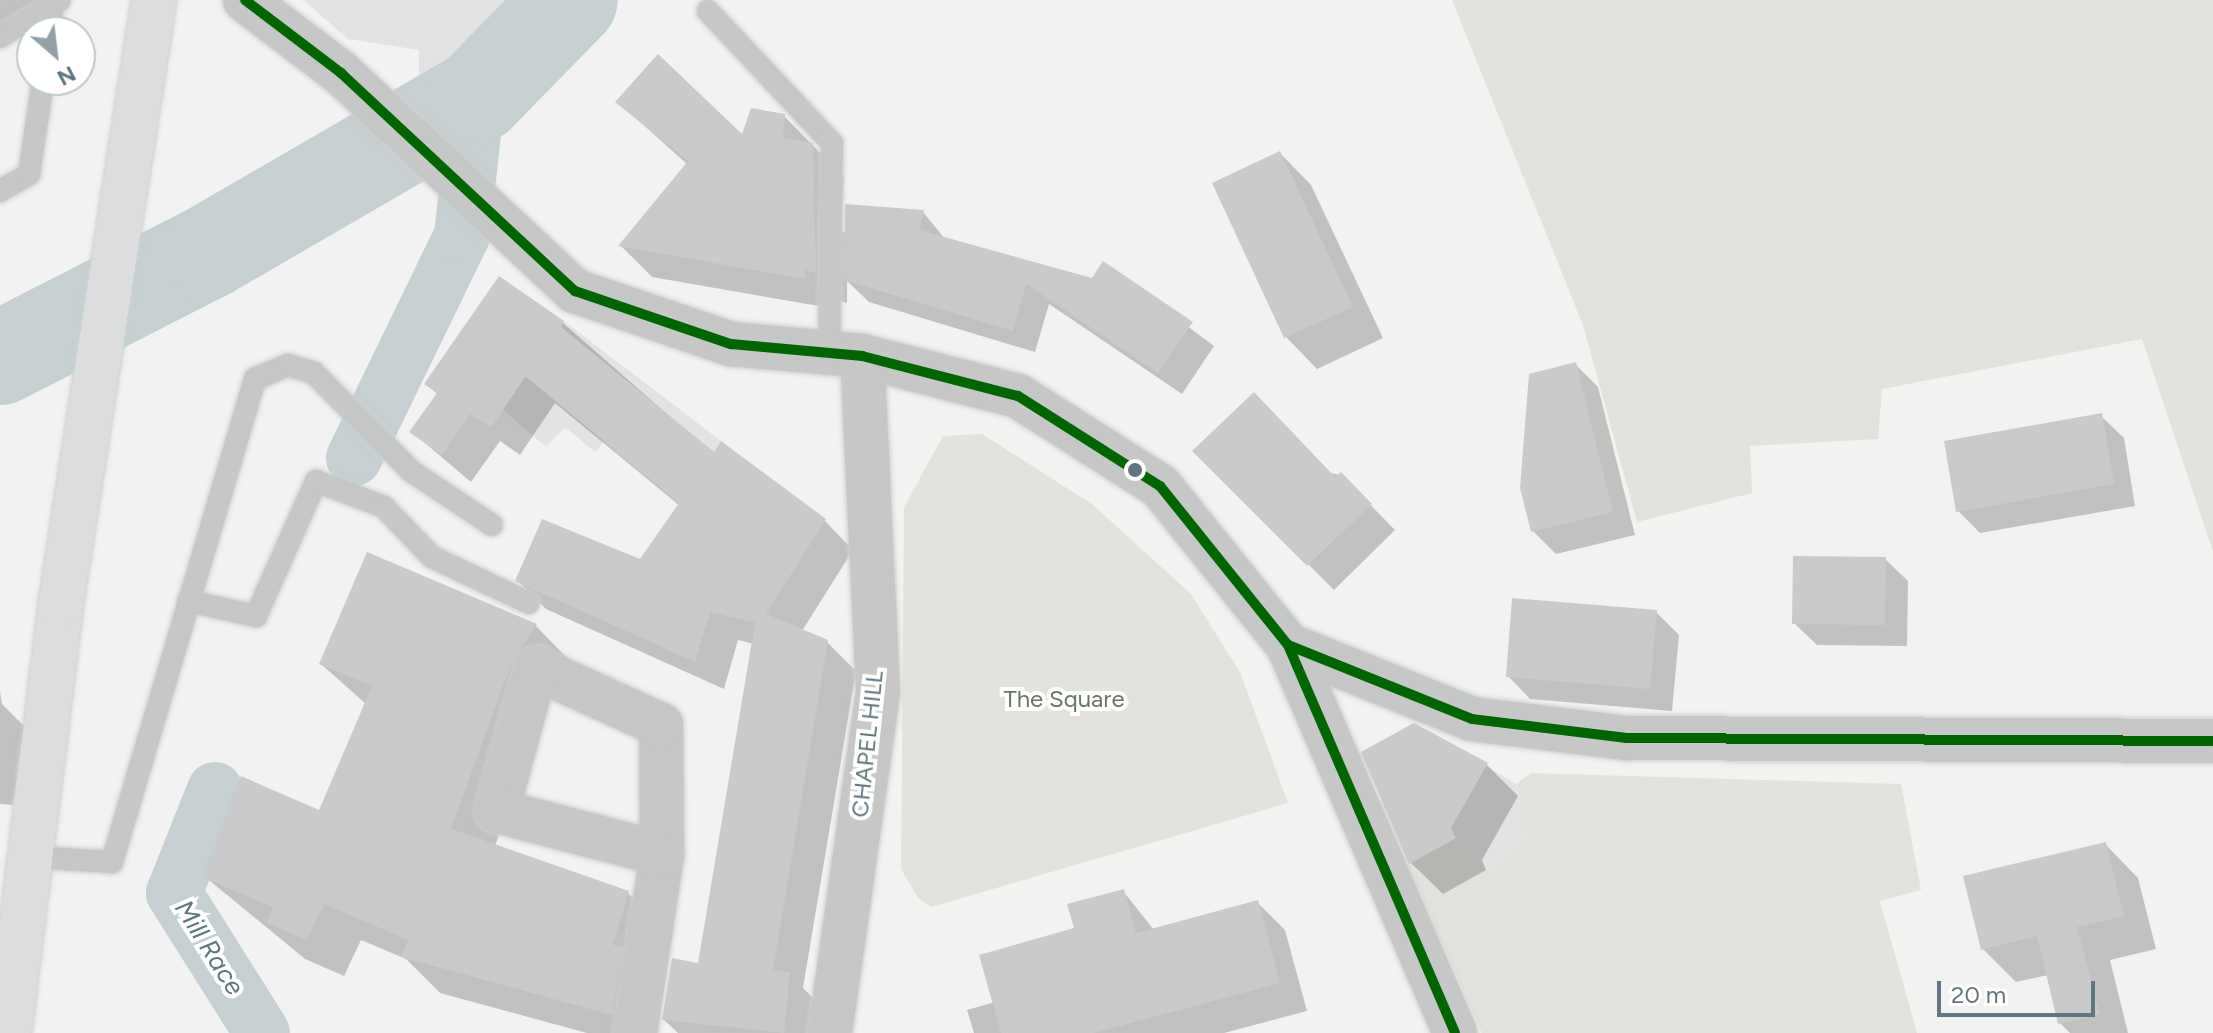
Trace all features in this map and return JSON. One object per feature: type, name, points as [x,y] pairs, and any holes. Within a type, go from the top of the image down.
[{"type":"main road","points":[[9,1033],[95,368],[154,0]]},
{"type":"street","points":[[245,0],[341,73],[575,291],[731,344],[845,355],[1018,396],[1160,486],[1288,645],[1455,1033]]},
{"type":"street","name":"CHAPEL HILL","points":[[830,1033],[878,690],[845,355]]},
{"type":"street","points":[[1288,645],[1472,719],[1626,738],[2213,741]]},
{"type":"street","points":[[635,1033],[662,854],[661,725],[536,668],[497,811],[662,854]]},
{"type":"lane","points":[[0,37],[56,2]]},
{"type":"lane","points":[[708,11],[832,143],[845,355]]},
{"type":"lane","points":[[0,191],[29,174],[41,96]]},
{"type":"lane","points":[[30,857],[112,862],[255,379],[288,365],[314,373],[366,420],[389,452],[492,525]]},
{"type":"lane","points":[[188,601],[256,616],[316,481],[384,507],[432,557],[529,603]]},
{"type":"shaded area","points":[[303,0],[517,0],[419,90],[419,50],[348,39]]},
{"type":"shaded area","points":[[564,321],[721,441],[688,490],[612,432],[595,452],[565,427],[546,447],[503,410]]},
{"type":"shaded area","points":[[1410,725],[1415,735],[1426,729],[1516,784],[1527,839],[1491,875],[1456,838],[1408,865],[1375,804],[1382,799],[1358,754]]},
{"type":"green space","points":[[1452,0],[2213,0],[2213,552],[2142,339],[1882,389],[1878,439],[1750,446],[1752,493],[1637,522],[1583,325]]},
{"type":"green space","name":"The Square","points":[[982,434],[1092,504],[1191,594],[1240,672],[1288,803],[931,907],[918,898],[901,869],[904,507],[943,436]]},
{"type":"green space","points":[[1531,773],[1901,784],[1921,890],[1880,901],[1917,1033],[1482,1033],[1408,865],[1456,838],[1491,875],[1527,839],[1516,784]]},
{"type":"building","points":[[658,54],[742,134],[751,108],[785,114],[783,138],[813,143],[816,273],[805,270],[805,279],[618,246],[688,161],[615,102]]},
{"type":"building","points":[[1280,151],[1353,307],[1284,338],[1212,183]]},
{"type":"building","points":[[845,204],[924,210],[919,230],[1092,278],[1103,261],[1193,322],[1158,373],[1026,284],[1013,331],[844,280]]},
{"type":"building","points":[[499,276],[564,321],[561,327],[714,452],[721,441],[826,519],[766,614],[828,640],[773,970],[790,972],[784,1033],[662,1020],[672,958],[698,963],[755,623],[710,612],[695,662],[515,581],[542,519],[640,559],[679,503],[525,376],[491,428],[470,414],[442,455],[409,432],[437,393],[424,384]]},
{"type":"building","points":[[1576,362],[1613,512],[1531,532],[1520,488],[1529,374]]},
{"type":"building","points":[[1254,392],[1335,477],[1341,472],[1372,504],[1307,566],[1192,451]]},
{"type":"building","points":[[2102,413],[2114,484],[1956,512],[1944,441]]},
{"type":"building","points":[[367,552],[537,624],[512,661],[451,829],[629,891],[613,945],[623,947],[612,1015],[401,957],[408,940],[324,904],[307,940],[266,923],[273,907],[202,877],[241,776],[319,810],[372,686],[319,664]]},
{"type":"building","points":[[1793,556],[1886,557],[1885,625],[1792,624]]},
{"type":"building","points":[[1512,598],[1657,610],[1650,689],[1506,677]]},
{"type":"building","points":[[1414,723],[1488,763],[1451,828],[1456,838],[1409,864],[1361,752]]},
{"type":"building","points":[[2106,842],[2124,916],[2077,927],[2100,1014],[2058,1024],[2037,936],[1981,950],[1963,876]]},
{"type":"building","points":[[1124,889],[1136,933],[1258,900],[1280,983],[1094,1033],[1001,1033],[979,955],[1074,928],[1067,904]]},
{"type":"waterway","points":[[0,358],[208,252],[477,96],[571,0]]},
{"type":"waterway","points":[[354,458],[462,236],[477,96]]},
{"type":"waterway","name":"Mill Race","points":[[215,790],[174,893],[262,1033]]},
{"type":"transit line","points":[[245,0],[341,73],[575,291],[731,344],[862,356],[1018,396],[1160,486],[1288,645],[1472,719],[1626,738],[2213,741]]},
{"type":"transit line","points":[[1288,645],[1455,1033]]}]
